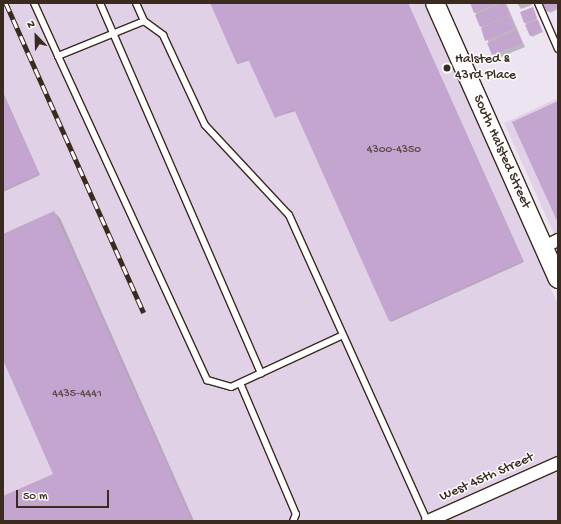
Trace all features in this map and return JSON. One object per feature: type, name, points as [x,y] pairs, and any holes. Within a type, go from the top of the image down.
[{"type":"main road","name":"South Halsted Street","points":[[435,3],[551,244],[558,279]]},
{"type":"street","name":"West 45th Street","points":[[428,521],[558,463]]},
{"type":"lane","points":[[34,3],[208,380],[231,387],[343,335]]},
{"type":"lane","points":[[100,3],[261,373]]},
{"type":"lane","points":[[136,3],[144,21],[163,35],[205,125],[289,215],[428,521]]},
{"type":"lane","points":[[538,3],[558,49]]},
{"type":"lane","points":[[58,56],[144,21]]},
{"type":"lane","points":[[240,383],[296,514],[293,521]]},
{"type":"shaded area","points":[[3,3],[426,3],[558,305],[558,521],[3,521]]},
{"type":"shaded area","points":[[558,98],[558,234],[555,236],[504,123]]},
{"type":"building","points":[[210,3],[408,3],[523,261],[389,321],[294,109],[275,118],[248,59],[237,64]]},
{"type":"building","points":[[470,3],[498,3],[474,13]]},
{"type":"building","points":[[503,3],[510,15],[480,27],[475,15]]},
{"type":"building","points":[[543,3],[556,3],[558,7],[547,12]]},
{"type":"building","points":[[533,7],[537,18],[524,23],[520,12]]},
{"type":"building","points":[[510,16],[515,28],[485,41],[481,28]]},
{"type":"building","points":[[538,20],[542,31],[530,36],[525,25]]},
{"type":"building","points":[[516,30],[522,43],[492,55],[487,43]]},
{"type":"building","points":[[3,93],[39,174],[3,190]]},
{"type":"building","points":[[558,101],[558,223],[512,122]]},
{"type":"building","points":[[54,211],[192,521],[3,521],[3,496],[53,474],[3,360],[3,234]]},
{"type":"railway","points":[[6,3],[144,313]]},
{"type":"place","name":"Halsted & 43rd Place","points":[[447,68]]}]
